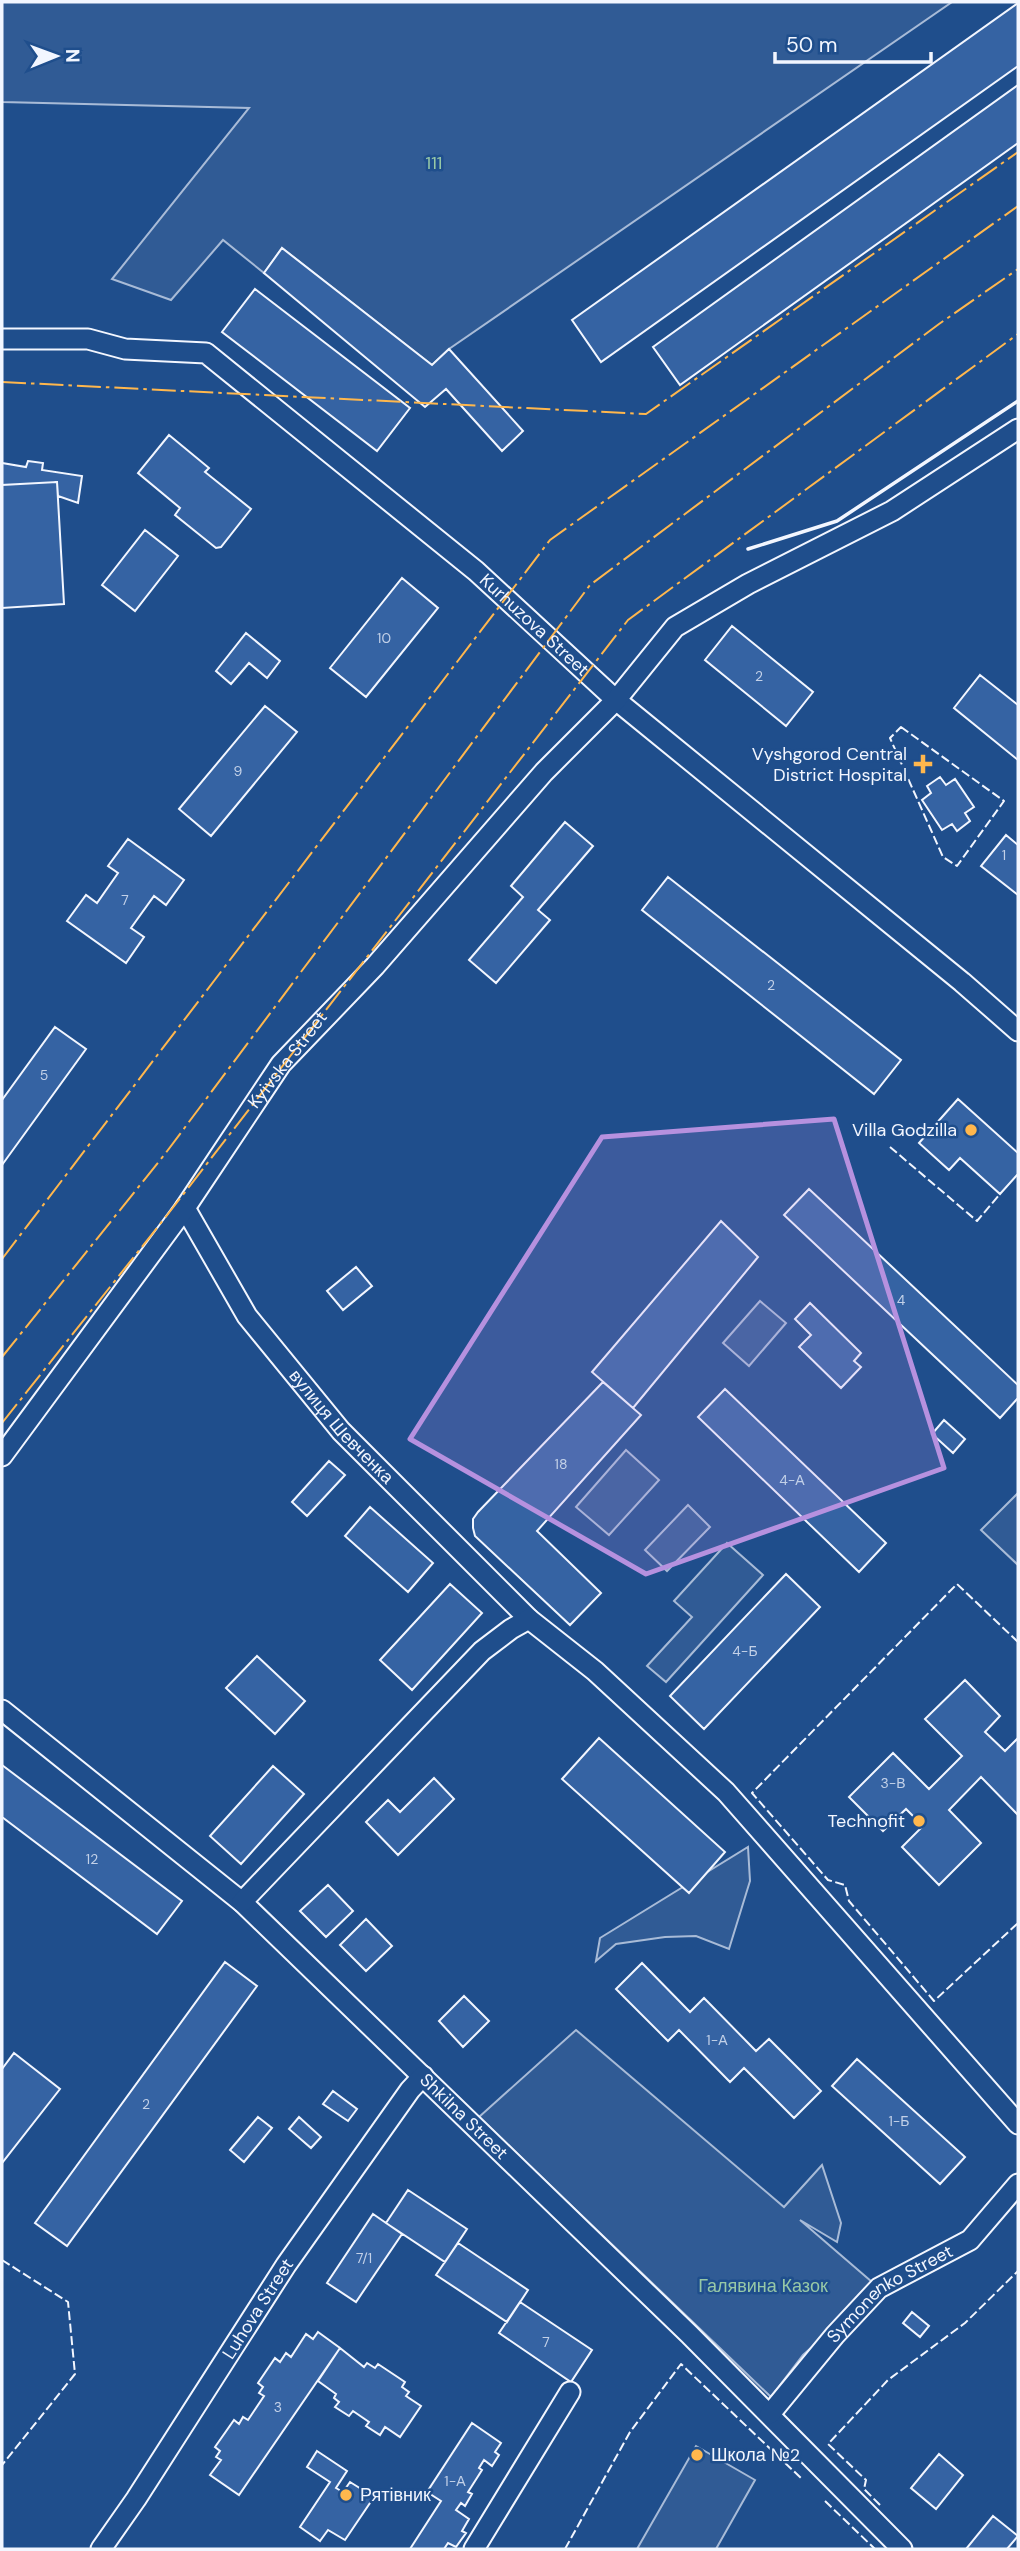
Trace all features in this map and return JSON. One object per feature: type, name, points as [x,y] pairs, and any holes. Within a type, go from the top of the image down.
[{"type":"street","name":"Kurhuzova Street","points":[[2,339],[88,340],[125,349],[206,353],[476,571],[616,700],[962,982],[1018,1031]]},
{"type":"street","name":"Kyivska Street","points":[[2,1456],[185,1208],[281,1064],[375,966],[544,772],[616,700],[675,627],[748,584],[892,511],[1018,429]]},
{"type":"street","name":"вулиця Шевченка","points":[[185,1208],[247,1317],[341,1430],[529,1619],[596,1671],[726,1792],[1018,2124]]},
{"type":"street","points":[[242,1902],[482,1651],[529,1619]]},
{"type":"street","name":"Shkilna Street","points":[[2,1710],[242,1902],[771,2414],[902,2549]]},
{"type":"street","name":"Luhova Street","points":[[101,2549],[286,2265],[410,2090],[423,2076]]},
{"type":"street","name":"Symonenko Street","points":[[771,2414],[835,2335],[879,2288],[970,2240],[1018,2184]]},
{"type":"street","points":[[474,2549],[570,2392]]},
{"type":"highlighted area","points":[[834,1119],[944,1468],[646,1574],[410,1439],[602,1137]]},
{"type":"shaded area","name":"111","points":[[2,2],[952,2],[449,349],[432,365],[282,248],[264,273],[223,240],[171,300],[112,279],[249,108],[2,102]]},
{"type":"shaded area","points":[[760,1301],[786,1323],[749,1366],[723,1343]]},
{"type":"shaded area","points":[[626,1450],[659,1480],[609,1535],[576,1507]]},
{"type":"shaded area","points":[[1018,1493],[1018,1565],[981,1530]]},
{"type":"shaded area","points":[[688,1505],[710,1527],[667,1571],[645,1550]]},
{"type":"shaded area","points":[[727,1543],[763,1575],[666,1682],[647,1666],[692,1617],[674,1601]]},
{"type":"shaded area","points":[[748,1847],[750,1881],[729,1949],[696,1936],[665,1937],[616,1944],[596,1961],[600,1938]]},
{"type":"shaded area","name":"Галявина Казок","points":[[576,2030],[784,2207],[822,2165],[841,2223],[837,2242],[800,2220],[879,2288],[803,2355],[771,2397],[479,2117]]},
{"type":"shaded area","points":[[696,2446],[755,2480],[716,2549],[637,2549]]},
{"type":"building","points":[[1018,3],[1018,66],[601,362],[572,320]]},
{"type":"building","points":[[1018,85],[1018,143],[680,385],[653,347]]},
{"type":"building","points":[[282,248],[432,365],[449,349],[523,431],[502,451],[446,389],[425,407],[264,273]]},
{"type":"building","points":[[255,289],[410,408],[377,451],[222,332]]},
{"type":"building","points":[[169,435],[209,468],[205,472],[251,509],[221,547],[216,548],[175,515],[180,508],[138,473]]},
{"type":"building","points":[[28,461],[43,463],[42,470],[82,476],[78,503],[58,496],[57,482],[2,485],[2,463],[26,467]]},
{"type":"building","points":[[57,482],[64,604],[2,608],[2,485]]},
{"type":"building","points":[[145,530],[178,556],[135,611],[102,585]]},
{"type":"building","points":[[402,578],[438,608],[366,697],[330,668]]},
{"type":"building","points":[[732,626],[813,692],[786,726],[705,660]]},
{"type":"building","points":[[246,633],[280,661],[267,678],[249,663],[231,684],[216,671]]},
{"type":"building","points":[[980,675],[1018,705],[1018,760],[954,708]]},
{"type":"building","points":[[265,706],[297,732],[211,836],[179,809]]},
{"type":"building","points":[[940,777],[946,785],[955,779],[974,807],[965,813],[970,821],[957,831],[952,824],[942,830],[922,800],[931,793],[927,786]]},
{"type":"building","points":[[565,822],[593,846],[538,910],[550,920],[496,983],[469,960],[523,897],[511,886]]},
{"type":"building","points":[[1006,835],[1018,845],[1018,895],[981,866]]},
{"type":"building","points":[[128,839],[184,880],[166,905],[154,896],[131,928],[144,937],[126,963],[67,921],[86,895],[97,903],[118,873],[108,866]]},
{"type":"building","points":[[668,877],[901,1060],[874,1094],[642,910]]},
{"type":"building","points":[[55,1027],[86,1049],[2,1165],[2,1100]]},
{"type":"building","points":[[958,1099],[1018,1153],[1018,1174],[1000,1194],[960,1158],[949,1170],[919,1143]]},
{"type":"building","points":[[809,1189],[1018,1385],[1018,1398],[1000,1418],[784,1215]]},
{"type":"building","points":[[721,1221],[758,1257],[633,1408],[592,1372]]},
{"type":"building","points":[[356,1267],[372,1286],[343,1310],[327,1291]]},
{"type":"building","points":[[810,1303],[861,1353],[854,1361],[861,1367],[841,1388],[799,1347],[811,1335],[795,1319]]},
{"type":"building","points":[[603,1382],[641,1415],[537,1531],[601,1593],[570,1625],[475,1536],[473,1519]]},
{"type":"building","points":[[725,1389],[886,1543],[859,1572],[698,1417]]},
{"type":"building","points":[[944,1420],[965,1439],[953,1453],[932,1434]]},
{"type":"building","points":[[329,1461],[345,1475],[307,1516],[292,1502]]},
{"type":"building","points":[[370,1507],[433,1563],[408,1592],[345,1536]]},
{"type":"building","points":[[786,1574],[820,1607],[704,1729],[670,1696]]},
{"type":"building","points":[[450,1584],[482,1613],[412,1690],[380,1660]]},
{"type":"building","points":[[257,1656],[305,1701],[275,1734],[226,1688]]},
{"type":"building","points":[[965,1680],[1000,1716],[985,1732],[1005,1751],[1018,1738],[1018,1815],[981,1777],[949,1810],[981,1843],[939,1885],[902,1847],[923,1826],[906,1809],[883,1831],[849,1797],[893,1753],[929,1789],[962,1756],[925,1719]]},
{"type":"building","points":[[599,1738],[725,1852],[689,1893],[562,1779]]},
{"type":"building","points":[[2,1765],[182,1901],[157,1934],[2,1817]]},
{"type":"building","points":[[273,1766],[304,1794],[241,1864],[210,1836]]},
{"type":"building","points":[[434,1778],[454,1799],[398,1855],[366,1822],[388,1800],[400,1812]]},
{"type":"building","points":[[328,1885],[353,1911],[326,1937],[300,1911]]},
{"type":"building","points":[[366,1919],[392,1946],[366,1971],[340,1945]]},
{"type":"building","points":[[225,1962],[257,1986],[67,2246],[35,2223]]},
{"type":"building","points":[[642,1963],[690,2012],[704,1998],[756,2051],[769,2039],[821,2091],[794,2118],[744,2068],[730,2082],[679,2030],[668,2041],[616,1989]]},
{"type":"building","points":[[464,1996],[489,2021],[463,2047],[439,2021]]},
{"type":"building","points":[[14,2053],[60,2089],[2,2163],[2,2069]]},
{"type":"building","points":[[857,2059],[965,2157],[940,2184],[832,2086]]},
{"type":"building","points":[[333,2091],[357,2109],[348,2121],[323,2104]]},
{"type":"building","points":[[258,2117],[272,2128],[244,2162],[230,2150]]},
{"type":"building","points":[[299,2117],[321,2137],[311,2148],[289,2129]]},
{"type":"building","points":[[408,2190],[467,2229],[445,2262],[386,2223]]},
{"type":"building","points":[[373,2214],[402,2234],[356,2302],[327,2283]]},
{"type":"building","points":[[458,2243],[528,2290],[507,2322],[436,2275]]},
{"type":"building","points":[[520,2302],[592,2350],[571,2382],[499,2333]]},
{"type":"building","points":[[912,2312],[929,2326],[920,2337],[903,2323]]},
{"type":"building","points":[[318,2332],[340,2348],[239,2495],[210,2475],[221,2460],[216,2457],[220,2451],[215,2447],[234,2420],[239,2424],[243,2417],[248,2420],[264,2396],[259,2393],[263,2387],[258,2383],[275,2358],[280,2362],[286,2353],[291,2357],[306,2334],[313,2339]]},
{"type":"building","points":[[340,2348],[364,2367],[367,2363],[375,2368],[378,2364],[405,2382],[402,2387],[409,2392],[406,2396],[421,2406],[400,2437],[385,2427],[380,2435],[366,2426],[369,2422],[353,2411],[349,2416],[335,2407],[339,2402],[334,2398],[336,2394],[318,2381]]},
{"type":"building","points":[[472,2423],[501,2443],[495,2452],[499,2455],[492,2466],[484,2460],[479,2468],[482,2470],[468,2492],[472,2494],[465,2506],[461,2503],[456,2510],[469,2519],[462,2531],[466,2533],[456,2547],[448,2543],[444,2549],[410,2549],[441,2501],[427,2492]]},
{"type":"building","name":"Рятівник","points":[[317,2451],[347,2471],[336,2488],[343,2492],[350,2482],[374,2497],[345,2540],[328,2530],[320,2541],[300,2527],[330,2482],[307,2467]]},
{"type":"building","points":[[939,2454],[963,2475],[936,2509],[911,2488]]},
{"type":"building","points":[[993,2516],[1018,2536],[1007,2549],[966,2549]]},
{"type":"fence","points":[[901,727],[1004,801],[957,866],[943,857],[890,738],[901,727]]},
{"type":"fence","points":[[890,1147],[977,1221],[1000,1194]]},
{"type":"fence","points":[[1018,1642],[957,1584],[752,1793],[828,1880],[845,1885],[849,1901],[934,2001],[1018,1923]]},
{"type":"fence","points":[[2,2260],[68,2302],[75,2374],[2,2465]]},
{"type":"fence","points":[[880,2505],[864,2489],[866,2480],[828,2444],[888,2380],[965,2323],[1018,2271]]},
{"type":"fence","points":[[565,2549],[630,2432],[681,2364],[802,2479]]},
{"type":"fence","points":[[825,2501],[875,2549]]},
{"type":"wall","points":[[748,549],[837,521],[1018,401]]},
{"type":"power","points":[[2,382],[646,414],[1018,152]]},
{"type":"power","points":[[2,1259],[550,540],[1018,206]]},
{"type":"power","points":[[2,1357],[165,1154],[590,585],[939,324],[1018,269]]},
{"type":"power","points":[[2,1423],[168,1214],[628,620],[1018,334]]},
{"type":"place","name":"Vyshgorod Central District Hospital","points":[[923,764]]},
{"type":"place","name":"Villa Godzilla","points":[[971,1130]]},
{"type":"place","name":"Technofit","points":[[919,1821]]},
{"type":"place","name":"Школа №2","points":[[697,2455]]},
{"type":"place","name":"Рятівник","points":[[346,2495]]}]
